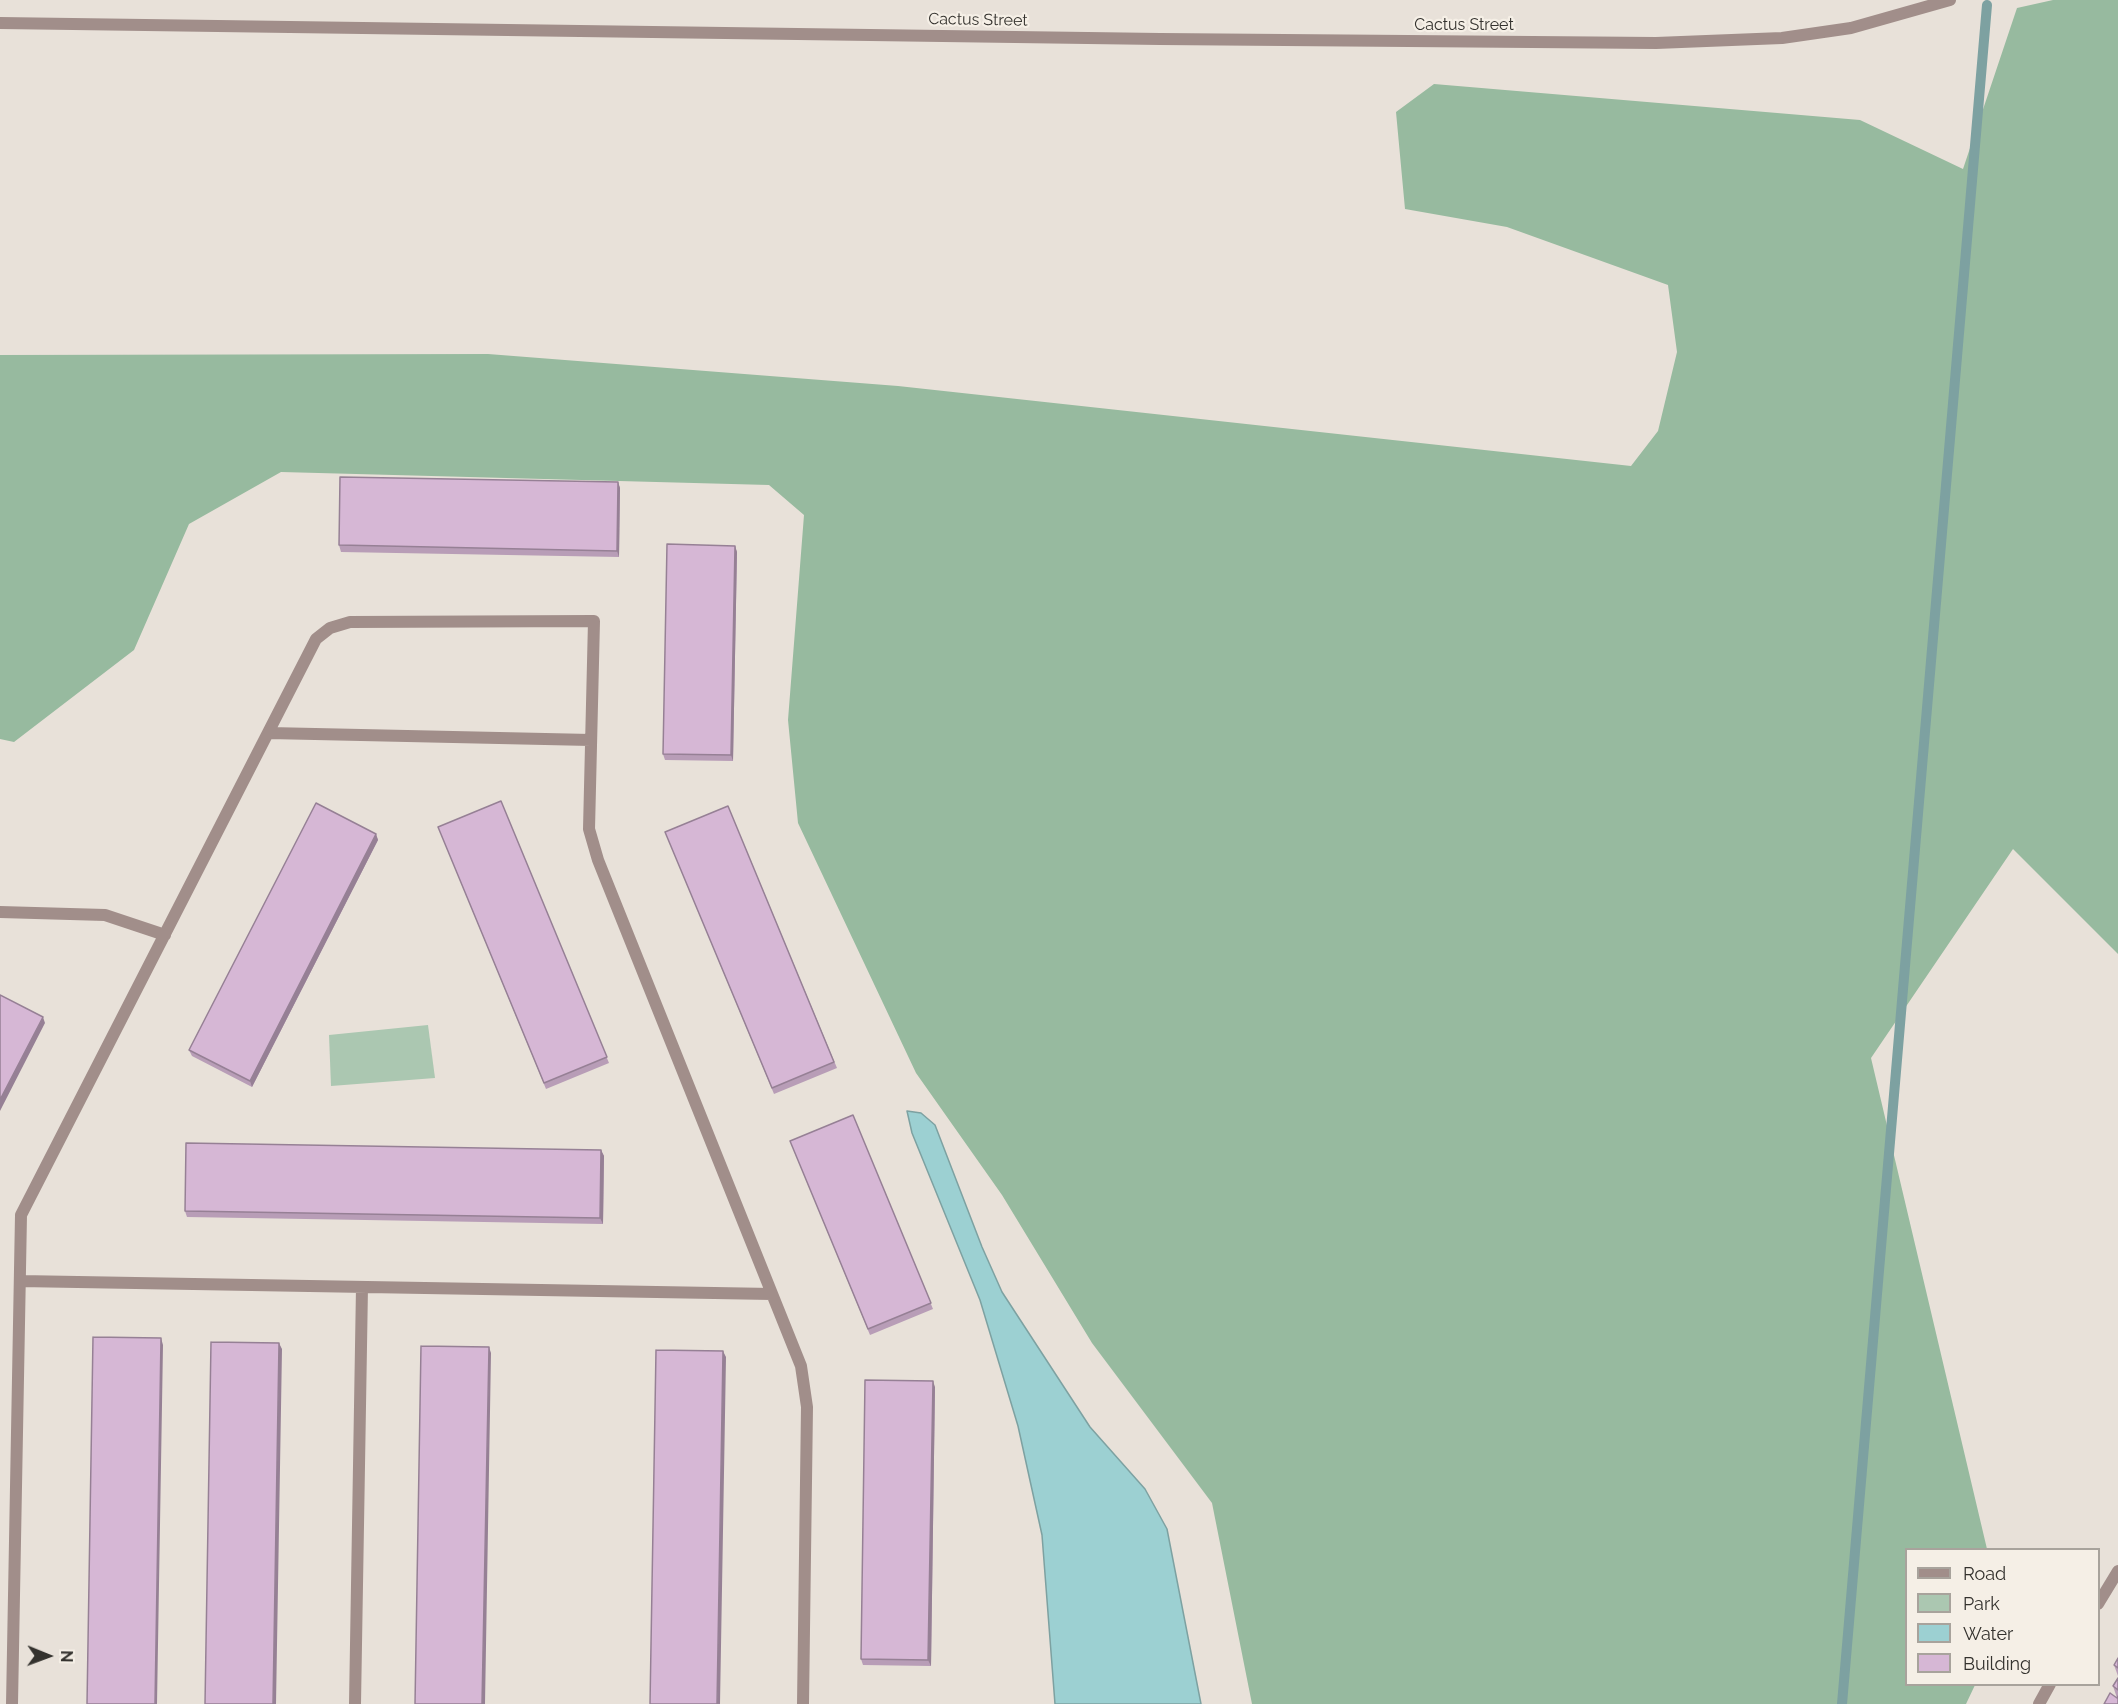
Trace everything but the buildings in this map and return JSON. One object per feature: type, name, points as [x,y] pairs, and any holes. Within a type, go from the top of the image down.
[{"type":"street","name":"Cactus Street","points":[[0,23],[1160,39],[1656,43],[1782,38],[1851,28],[1950,0]]},
{"type":"street","points":[[12,1704],[21,1215],[316,639],[330,628],[350,621],[594,621],[589,829],[598,860],[801,1366],[807,1407],[802,1704]]},
{"type":"street","points":[[268,733],[591,740]]},
{"type":"street","points":[[0,912],[105,915],[165,935]]},
{"type":"street","points":[[20,1281],[772,1294]]},
{"type":"street","points":[[355,1704],[362,1287]]},
{"type":"street","points":[[2100,1601],[2118,1571]]},
{"type":"street","points":[[2039,1704],[2049,1686]]},
{"type":"green space","points":[[2053,0],[2118,0],[2118,954],[2013,849],[1871,1058],[1987,1548],[1905,1548],[1905,1686],[1975,1686],[1966,1704],[1252,1704],[1212,1503],[1092,1343],[1002,1195],[916,1073],[798,823],[788,720],[804,515],[769,485],[281,472],[189,524],[134,650],[14,742],[0,739],[0,355],[488,354],[898,386],[1631,466],[1658,431],[1677,352],[1668,285],[1507,227],[1405,209],[1396,112],[1434,84],[1860,120],[1963,169],[2017,8]]},
{"type":"green space","points":[[428,1025],[435,1078],[331,1086],[329,1035]]},
{"type":"water","points":[[907,1111],[921,1113],[935,1125],[982,1247],[1002,1292],[1090,1427],[1145,1489],[1167,1529],[1201,1704],[1055,1704],[1042,1535],[1018,1426],[980,1300],[912,1133]]},
{"type":"waterway","points":[[1842,1704],[1987,5]]}]
